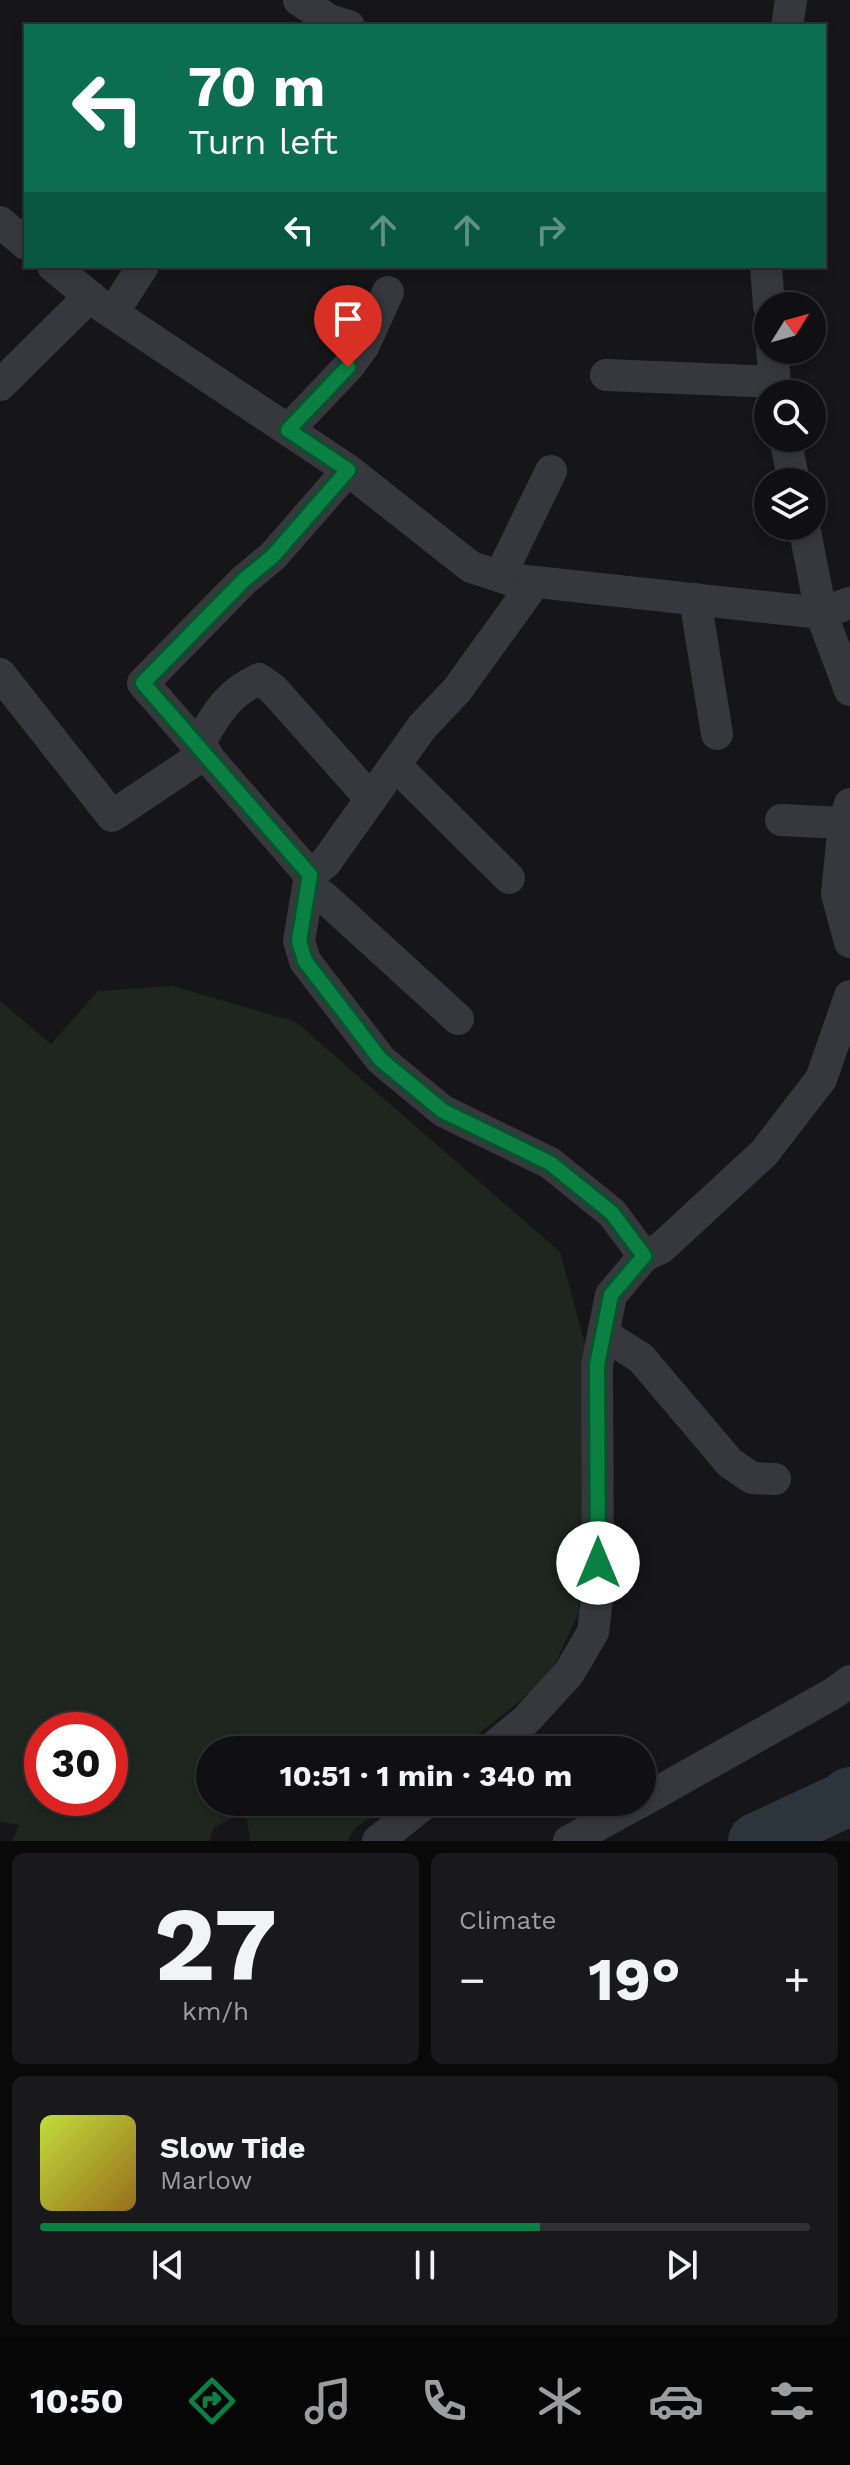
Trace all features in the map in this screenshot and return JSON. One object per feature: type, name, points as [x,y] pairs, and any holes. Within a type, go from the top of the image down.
[{"type":"street","points":[[299,0],[329,20],[342,24]]},
{"type":"street","points":[[787,24],[791,0]]},
{"type":"street","points":[[0,222],[24,242]]},
{"type":"street","points":[[56,268],[102,305],[348,470],[471,567],[535,582],[695,599],[836,608]]},
{"type":"street","points":[[0,385],[102,305],[141,268]]},
{"type":"street","points":[[766,268],[768,292]]},
{"type":"street","points":[[288,430],[348,367],[364,345],[388,292]]},
{"type":"street","points":[[606,375],[754,386]]},
{"type":"street","points":[[348,470],[273,556],[244,580],[143,683],[202,749],[309,881],[458,1019]]},
{"type":"street","points":[[500,576],[551,471]]},
{"type":"street","points":[[809,540],[836,608],[850,690]]},
{"type":"street","points":[[535,582],[457,690],[422,727],[326,862],[309,881],[299,941],[305,961],[381,1060],[443,1111],[550,1163],[612,1213],[644,1256]]},
{"type":"street","points":[[695,599],[717,734]]},
{"type":"street","points":[[0,674],[112,816],[202,749],[221,706],[241,687],[259,679],[273,689],[371,799]]},
{"type":"street","points":[[395,765],[509,878]]},
{"type":"street","points":[[781,820],[847,813],[837,894],[849,937]]},
{"type":"street","points":[[507,1736],[526,1720],[569,1673],[593,1632],[598,1591],[597,1365],[611,1295],[644,1256],[661,1248],[764,1153],[821,1079],[838,1072],[850,996]]},
{"type":"street","points":[[603,1334],[641,1358],[730,1463],[752,1478],[775,1479]]},
{"type":"street","points":[[656,1793],[834,1693],[850,1681]]},
{"type":"street","points":[[378,1841],[409,1816]]},
{"type":"street","points":[[569,1841],[614,1816]]},
{"type":"shaded area","points":[[173,986],[296,1022],[560,1252],[589,1359],[579,1612],[548,1679],[476,1736],[196,1736],[196,1816],[237,1816],[214,1827],[209,1841],[12,1841],[19,1825],[0,1822],[0,1001],[51,1044],[98,991]]},
{"type":"shaded area","points":[[247,1816],[372,1816],[355,1828],[347,1841],[250,1841]]},
{"type":"waterway","points":[[756,1841],[850,1795]]},
{"type":"route","points":[[348,367],[288,430],[348,470],[273,556],[244,580],[143,683],[310,875],[299,941],[305,961],[381,1060],[443,1111],[550,1163],[612,1213],[644,1256],[611,1295],[597,1365],[598,1563]]}]
